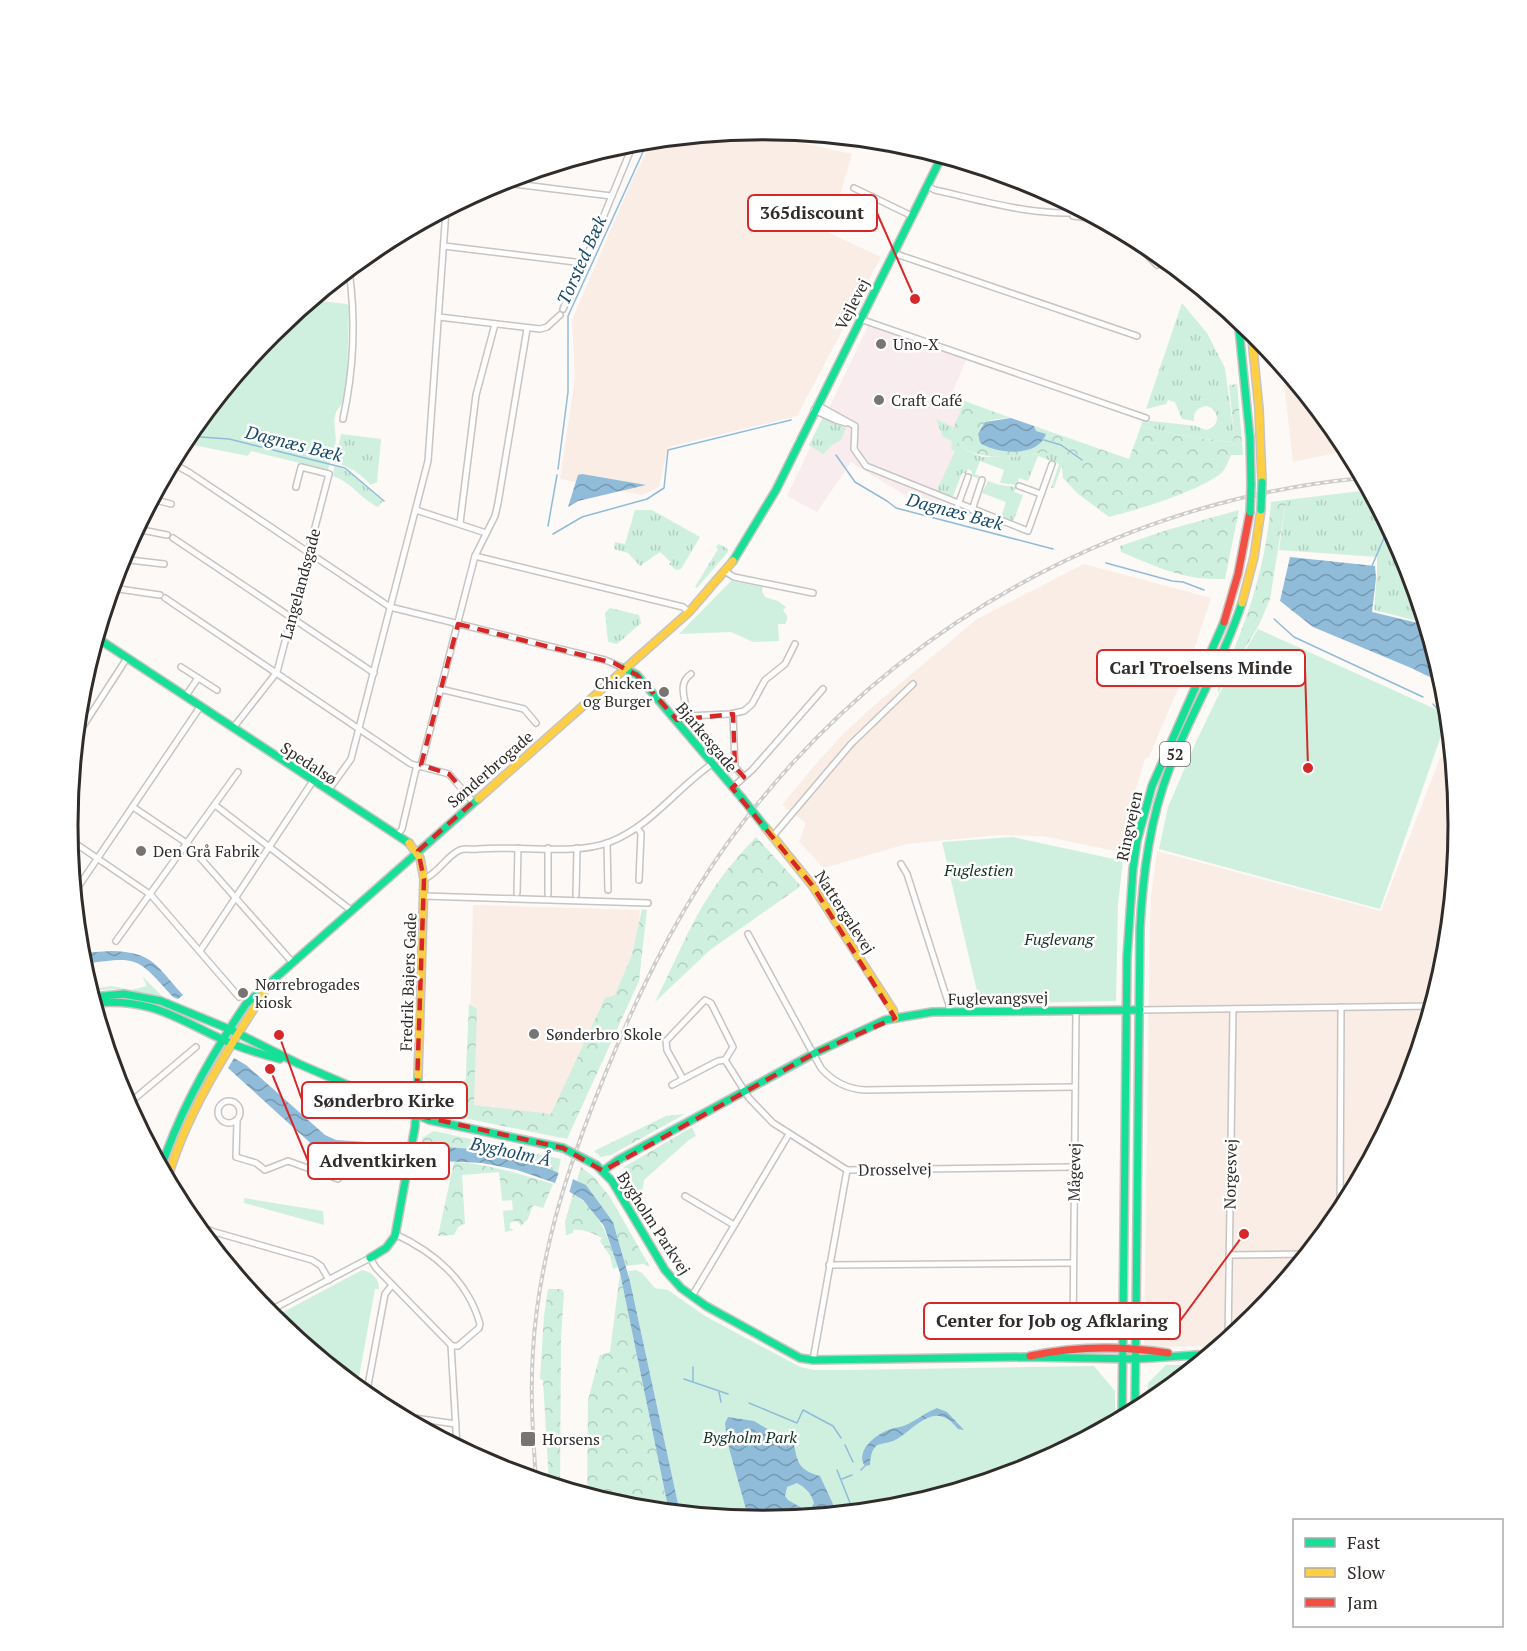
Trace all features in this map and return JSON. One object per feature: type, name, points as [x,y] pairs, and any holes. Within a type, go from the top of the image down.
[{"type":"street","points":[[439,317],[527,329],[548,327],[561,312],[629,153]]},
{"type":"street","name":"Vejlevej","points":[[801,437],[939,162]]},
{"type":"street","points":[[520,185],[611,196]]},
{"type":"street","points":[[927,186],[934,190],[1038,213],[1072,214]]},
{"type":"street","points":[[854,188],[912,216]]},
{"type":"street","points":[[1065,214],[1075,216]]},
{"type":"street","points":[[328,791],[351,759],[360,729],[430,447],[446,219]]},
{"type":"street","points":[[444,246],[583,263]]},
{"type":"street","points":[[893,253],[1137,336]]},
{"type":"street","points":[[343,419],[352,369],[353,304],[350,279]]},
{"type":"street","points":[[860,319],[1146,418]]},
{"type":"street","points":[[460,523],[476,395],[495,324]]},
{"type":"street","points":[[397,835],[402,829],[416,769],[421,765],[475,556],[495,516],[527,329]]},
{"type":"street","name":"Ringvejen","points":[[1123,1359],[1127,1010],[1131,884],[1142,820],[1158,766],[1214,646],[1228,611],[1239,573],[1250,512],[1251,485],[1250,438],[1239,333]]},
{"type":"street","name":"Ringvejen","points":[[1135,1350],[1140,928],[1143,879],[1156,809],[1175,755],[1238,617],[1252,569],[1261,510],[1262,483],[1259,409],[1253,346]]},
{"type":"street","points":[[816,407],[855,426],[854,448],[866,466],[958,505],[1028,531],[1052,464]]},
{"type":"street","name":"Sønderbrogade","points":[[165,1158],[178,1125],[229,1029],[246,1004],[688,612],[726,572],[755,530],[801,437]]},
{"type":"street","points":[[180,467],[390,607],[605,660],[624,668]]},
{"type":"street","name":"Langelandsgade","points":[[233,728],[276,672],[329,474],[301,467],[296,487]]},
{"type":"street","points":[[958,505],[968,477]]},
{"type":"street","points":[[972,510],[982,480]]},
{"type":"street","points":[[1019,486],[1041,494]]},
{"type":"street","points":[[160,502],[171,504]]},
{"type":"street","points":[[416,510],[486,532]]},
{"type":"street","points":[[145,531],[166,535]]},
{"type":"street","points":[[174,538],[374,673]]},
{"type":"street","points":[[475,556],[682,607],[688,612]]},
{"type":"street","points":[[131,560],[164,564]]},
{"type":"street","points":[[726,572],[734,577],[813,593]]},
{"type":"street","points":[[120,589],[162,596],[411,764],[449,774],[473,802]]},
{"type":"street","name":"Spedalsø","points":[[103,642],[418,851]]},
{"type":"street","points":[[678,721],[687,716],[733,714],[744,711],[752,704],[765,680],[785,664],[795,644]]},
{"type":"street","points":[[86,721],[127,658]]},
{"type":"street","points":[[181,667],[217,690]]},
{"type":"street","name":"Bjarkesgade","points":[[624,668],[637,675],[678,721],[765,827]]},
{"type":"street","points":[[687,716],[682,687],[685,679],[691,674]]},
{"type":"street","points":[[185,697],[198,678]]},
{"type":"street","points":[[773,836],[851,744],[913,684]]},
{"type":"street","points":[[440,689],[524,709],[536,723]]},
{"type":"street","points":[[732,788],[823,689]]},
{"type":"street","points":[[81,884],[200,707]]},
{"type":"street","points":[[733,714],[735,767],[744,777]]},
{"type":"street","points":[[424,879],[433,875],[460,850],[577,848],[607,843],[637,828],[712,764]]},
{"type":"street","points":[[116,941],[238,772]]},
{"type":"street","points":[[200,951],[313,781]]},
{"type":"street","points":[[215,805],[271,846],[352,911]]},
{"type":"street","points":[[133,807],[188,844],[293,963]]},
{"type":"street","name":"Nattergalevej","points":[[765,827],[805,874],[893,1010],[895,1018]]},
{"type":"street","points":[[637,828],[641,833],[639,880]]},
{"type":"street","points":[[607,843],[609,848],[608,890]]},
{"type":"street","points":[[78,845],[151,895],[239,997]]},
{"type":"street","points":[[517,893],[518,848]]},
{"type":"street","points":[[548,848],[548,894]]},
{"type":"street","points":[[576,895],[577,848]]},
{"type":"street","name":"Fredrik Bajers Gade","points":[[395,1233],[416,1115],[424,896],[424,879],[418,851]]},
{"type":"street","points":[[901,864],[907,874],[949,1005],[949,1012]]},
{"type":"street","points":[[424,896],[648,903]]},
{"type":"street","points":[[748,934],[821,1068],[843,1086],[859,1090],[1075,1087]]},
{"type":"street","name":"Sønderbrogade","points":[[170,1169],[189,1121],[232,1044],[269,985]]},
{"type":"street","points":[[98,992],[112,991],[118,994]]},
{"type":"street","points":[[99,996],[118,994]]},
{"type":"street","name":"Bygholm Parkvej","points":[[118,994],[161,1001],[229,1029],[298,1064],[429,1120],[563,1148],[596,1165],[612,1181],[665,1270],[681,1288],[790,1354],[813,1360],[1026,1357],[1135,1359],[1174,1355]]},
{"type":"street","name":"Bygholm Parkvej","points":[[101,1002],[112,1000],[146,1004],[166,1011],[232,1044],[298,1064]]},
{"type":"street","points":[[672,1085],[718,1061],[725,1060],[733,1047],[711,1003],[705,1000],[666,1041],[667,1050],[682,1079]]},
{"type":"street","name":"Fuglevangsvej","points":[[603,1171],[618,1160],[813,1054],[867,1027],[895,1018],[932,1012],[1425,1006]]},
{"type":"street","points":[[1340,1195],[1341,1007]]},
{"type":"street","name":"Norgesvej","points":[[1228,1329],[1233,1009]]},
{"type":"street","name":"Mågevej","points":[[1072,1334],[1076,1011]]},
{"type":"street","points":[[135,1098],[196,1047]]},
{"type":"street","name":"Drosselvej","points":[[725,1060],[744,1091],[769,1119],[847,1170],[1074,1167]]},
{"type":"street","points":[[237,1121],[227,1123],[220,1119],[218,1113],[222,1104],[230,1101],[238,1106],[240,1115],[237,1121],[236,1157],[256,1163],[265,1170],[288,1161],[338,1179],[341,1165],[407,1168]]},
{"type":"street","points":[[692,1296],[789,1134]]},
{"type":"street","points":[[813,1360],[847,1170]]},
{"type":"street","points":[[685,1196],[734,1225]]},
{"type":"street","points":[[211,1231],[312,1260],[321,1266],[329,1280]]},
{"type":"street","points":[[276,1307],[386,1248],[395,1233],[443,1264],[458,1280],[472,1302],[480,1324],[479,1328],[462,1343],[452,1346]]},
{"type":"street","points":[[1229,1255],[1298,1254]]},
{"type":"street","points":[[370,1258],[376,1268],[452,1346],[457,1438]]},
{"type":"street","points":[[829,1265],[1073,1263]]},
{"type":"street","points":[[368,1385],[385,1294],[392,1285]]},
{"type":"street","name":"Bygholm Parkvej","points":[[1026,1357],[1043,1352],[1123,1349],[1174,1355]]},
{"type":"street","name":"52","points":[[1135,1350],[1135,1401]]},
{"type":"street","points":[[1174,1355],[1199,1354]]},
{"type":"street","name":"52","points":[[1122,1409],[1123,1359]]},
{"type":"street","points":[[421,1419],[456,1424]]},
{"type":"highlighted area","points":[[458,624],[614,663],[637,675],[677,720],[733,714],[735,767],[744,777],[732,788],[812,885],[895,1018],[813,1054],[603,1171],[563,1148],[416,1115],[424,879],[418,851],[473,802],[449,774],[421,765]]},
{"type":"shaded area","points":[[719,141],[791,141],[852,154],[829,233],[881,257],[797,416],[668,447],[659,487],[642,495],[560,479],[575,378],[572,320],[633,178],[648,150]]},
{"type":"shaded area","points":[[868,326],[966,360],[950,398],[982,411],[937,505],[903,494],[851,462],[817,512],[787,496]]},
{"type":"shaded area","points":[[1284,380],[1307,408],[1338,452],[1293,462]]},
{"type":"shaded area","points":[[1084,564],[1211,598],[1192,656],[1149,757],[1145,759],[1120,852],[1042,836],[999,835],[906,844],[824,868],[799,842],[806,823],[782,805],[814,766],[843,734],[878,702],[977,619]]},
{"type":"shaded area","points":[[1445,753],[1449,826],[1448,870],[1436,959],[1413,1046],[1378,1129],[1357,1168],[1307,1243],[1279,1277],[1215,1341],[1209,1346],[1144,1347],[1150,924],[1157,851],[1381,911],[1440,758]]},
{"type":"shaded area","name":"Sønderbro Skole","points":[[473,905],[640,910],[636,957],[555,1121],[468,1110]]},
{"type":"green space","points":[[323,301],[347,304],[349,307],[347,382],[343,402],[334,420],[336,441],[328,470],[251,451],[248,456],[194,445],[248,374],[312,310]]},
{"type":"green space","points":[[1182,303],[1207,333],[1225,368],[1234,434],[1233,442],[1194,438],[1141,426],[1143,420],[1196,426],[1206,430],[1214,426],[1217,419],[1215,411],[1207,406],[1197,410],[1194,421],[1182,419],[1175,402],[1168,400],[1166,404],[1146,409]]},
{"type":"green space","points":[[1237,384],[1243,455],[1231,455],[1221,473],[1208,482],[1151,505],[1109,517],[1077,493],[1063,478],[1061,456],[1050,453],[1014,457],[982,455],[963,448],[951,433],[961,410],[957,408],[954,397],[1011,418],[985,422],[978,434],[980,444],[1036,431],[1034,426],[1129,459],[1141,426],[1194,438],[1233,442],[1229,385]]},
{"type":"green space","points":[[823,417],[846,428],[841,440],[823,454],[809,445]]},
{"type":"green space","points":[[936,419],[953,427],[951,433],[953,438],[964,449],[982,457],[1025,456],[1046,452],[1061,456],[1062,465],[1054,488],[1051,488],[1059,464],[1038,456],[1028,481],[1019,478],[1017,485],[1000,483],[1004,470],[980,461],[975,474],[982,477],[981,479],[971,476],[972,471],[968,469],[966,474],[962,473],[952,499],[936,492],[955,451],[951,449],[952,441],[943,437]]},
{"type":"green space","points":[[341,434],[381,439],[377,482],[371,485],[355,471],[335,463]]},
{"type":"green space","points":[[334,466],[347,470],[383,501],[378,507],[366,500],[345,482],[333,476]]},
{"type":"green space","points":[[988,481],[1016,487],[1014,492],[1023,495],[1013,522],[1001,517],[1006,502],[982,493]]},
{"type":"green space","points":[[1361,491],[1397,563],[1418,621],[1374,610],[1377,557],[1279,550],[1286,500]]},
{"type":"green space","points":[[1286,500],[1270,599],[1259,625],[1218,693],[1218,687],[1253,597],[1264,552],[1271,502]]},
{"type":"green space","points":[[635,510],[652,510],[700,537],[681,569],[676,570],[660,552],[640,566],[628,553],[614,549],[615,542],[625,544]]},
{"type":"green space","points":[[1239,510],[1225,579],[1183,575],[1121,552],[1120,546]]},
{"type":"green space","points":[[718,544],[727,548],[728,552],[697,588],[695,587],[718,549],[716,547]]},
{"type":"green space","points":[[731,581],[763,587],[765,597],[778,601],[786,607],[783,610],[787,617],[786,622],[778,624],[779,641],[753,642],[731,632],[679,634]]},
{"type":"green space","points":[[610,608],[639,615],[641,623],[617,644],[608,642],[605,613]]},
{"type":"green space","points":[[1258,629],[1439,711],[1442,732],[1380,909],[1159,849],[1168,807],[1220,692]]},
{"type":"green space","points":[[756,837],[801,886],[710,950],[655,1002],[704,904],[727,870]]},
{"type":"green space","name":"Fuglevang","points":[[1013,837],[1123,861],[1118,904],[1116,1001],[980,1004],[942,842]]},
{"type":"green space","points":[[642,909],[647,910],[639,981],[567,1139],[464,1118],[469,1004],[477,1009],[474,1105],[551,1114],[605,998],[615,995],[632,955]]},
{"type":"green space","points":[[142,976],[165,999],[114,989],[98,990],[98,988],[112,986],[131,990],[147,986]]},
{"type":"green space","points":[[685,1114],[611,1155],[601,1157],[594,1151],[666,1116]]},
{"type":"green space","points":[[692,1127],[696,1136],[644,1180],[640,1206],[622,1176],[624,1167]]},
{"type":"green space","points":[[434,1131],[561,1159],[558,1172],[508,1157],[421,1146],[422,1138]]},
{"type":"green space","points":[[454,1162],[492,1167],[553,1184],[543,1208],[533,1205],[528,1219],[521,1226],[514,1221],[510,1223],[510,1228],[514,1230],[505,1232],[503,1211],[513,1210],[512,1200],[502,1201],[499,1172],[462,1175],[465,1224],[458,1227],[454,1235],[438,1236]]},
{"type":"green space","points":[[581,1167],[594,1177],[610,1197],[650,1267],[643,1264],[626,1266],[613,1222],[577,1180]]},
{"type":"green space","points":[[573,1194],[583,1201],[597,1217],[607,1236],[618,1267],[613,1269],[610,1256],[600,1241],[602,1238],[581,1230],[573,1230],[573,1233],[566,1235],[565,1222]]},
{"type":"green space","points":[[244,1198],[323,1211],[324,1225],[244,1203]]},
{"type":"green space","points":[[362,1270],[369,1272],[378,1282],[379,1289],[375,1289],[359,1378],[312,1341],[282,1313]]},
{"type":"green space","name":"Bygholm Park","points":[[636,1270],[642,1273],[655,1288],[668,1290],[705,1316],[800,1367],[814,1370],[850,1370],[1094,1366],[1115,1391],[1115,1413],[1067,1440],[1026,1459],[941,1488],[897,1498],[808,1510],[719,1510],[678,1505],[628,1271]]},
{"type":"green space","points":[[620,1273],[667,1504],[587,1488],[588,1400],[600,1355],[610,1352]]},
{"type":"green space","points":[[548,1289],[562,1289],[564,1293],[561,1337],[560,1480],[549,1477],[543,1380],[540,1379]]},
{"type":"green space","points":[[1166,1365],[1186,1365],[1148,1392],[1148,1383]]},
{"type":"water","points":[[1011,418],[1034,426],[1036,431],[1046,434],[1042,442],[1035,447],[1016,452],[996,450],[980,443],[978,434],[985,422]]},
{"type":"water","points":[[578,475],[646,485],[578,501],[568,507]]},
{"type":"water","points":[[1290,557],[1375,566],[1372,612],[1419,623],[1433,677],[1313,627],[1280,601]]},
{"type":"water","points":[[90,952],[125,952],[146,958],[160,969],[183,995],[178,999],[173,997],[150,973],[134,962],[114,960],[92,963]]},
{"type":"water","name":"Bygholm Å","points":[[234,1058],[246,1065],[325,1135],[336,1140],[473,1149],[541,1165],[586,1185],[613,1222],[630,1281],[678,1505],[667,1504],[620,1273],[604,1226],[583,1200],[555,1183],[517,1170],[482,1163],[341,1156],[317,1149],[228,1068]]},
{"type":"water","points":[[937,1408],[947,1412],[964,1430],[958,1429],[943,1417],[929,1417],[900,1437],[876,1446],[870,1465],[865,1466],[862,1455],[867,1445],[876,1437]]},
{"type":"water","points":[[728,1417],[754,1421],[794,1445],[801,1466],[820,1476],[834,1507],[809,1510],[814,1503],[810,1494],[797,1483],[787,1487],[785,1496],[805,1510],[746,1511],[727,1441],[725,1423]]},
{"type":"pier","points":[[560,1169],[574,1176],[569,1193],[554,1186]]},
{"type":"waterway","name":"Torsted Bæk","points":[[558,469],[568,392],[568,316],[643,151]]},
{"type":"waterway","points":[[553,534],[582,517],[647,499],[664,488],[668,450],[791,420]]},
{"type":"waterway","name":"Dagnæs Bæk","points":[[200,437],[229,439],[345,468],[384,501]]},
{"type":"waterway","points":[[1044,440],[1061,445],[1082,460]]},
{"type":"waterway","name":"Dagnæs Bæk","points":[[836,455],[855,482],[896,508],[1053,549]]},
{"type":"waterway","name":"Torsted Bæk","points":[[548,526],[557,475]]},
{"type":"waterway","points":[[1372,566],[1385,536]]},
{"type":"waterway","name":"Dagnæs Bæk","points":[[1106,563],[1183,582],[1204,590]]},
{"type":"waterway","name":"Dagnæs Bæk","points":[[1274,619],[1294,637],[1423,697]]},
{"type":"waterway","points":[[1415,669],[1433,677]]},
{"type":"waterway","name":"Dagnæs Bæk","points":[[1433,704],[1439,711]]},
{"type":"waterway","points":[[693,1367],[693,1381]]},
{"type":"waterway","points":[[684,1379],[728,1394]]},
{"type":"waterway","points":[[719,1392],[721,1402]]},
{"type":"waterway","points":[[749,1403],[797,1423],[803,1410],[833,1426],[841,1438]]},
{"type":"waterway","points":[[845,1445],[853,1462]]},
{"type":"waterway","points":[[861,1470],[865,1466]]},
{"type":"waterway","points":[[837,1470],[851,1505]]},
{"type":"waterway","points":[[842,1479],[852,1475]]},
{"type":"railway","points":[[536,1472],[532,1383],[537,1312],[551,1236],[572,1162],[614,1053],[656,962],[706,875],[744,821],[804,751],[870,688],[941,633],[1018,585],[1099,545],[1184,514],[1272,491],[1355,479]]},
{"type":"traffic: fast","points":[[733,561],[776,490],[939,162]]},
{"type":"traffic: fast","points":[[1239,333],[1250,438],[1251,485]]},
{"type":"traffic: fast","points":[[1261,510],[1262,482]]},
{"type":"traffic: fast","points":[[1250,512],[1251,485]]},
{"type":"traffic: fast","points":[[1135,1401],[1140,928],[1143,887],[1153,826],[1163,786],[1226,645],[1242,603]]},
{"type":"traffic: fast","points":[[1122,1409],[1127,957],[1133,869],[1137,841],[1152,786],[1224,622]]},
{"type":"traffic: fast","points":[[103,642],[409,843]]},
{"type":"traffic: fast","points":[[624,668],[637,675],[742,798]]},
{"type":"traffic: fast","points":[[742,798],[765,827]]},
{"type":"traffic: fast","points":[[165,1158],[198,1083],[246,1004],[478,799]]},
{"type":"traffic: fast","points":[[99,996],[124,994],[161,1001],[229,1029],[299,1064],[429,1120],[563,1148]]},
{"type":"traffic: fast","points":[[101,1003],[116,1002],[152,1008],[235,1045],[280,1059]]},
{"type":"traffic: fast","points":[[603,1171],[618,1160],[813,1054],[885,1020],[932,1012],[1140,1010]]},
{"type":"traffic: fast","points":[[370,1258],[386,1248],[395,1236],[415,1127],[418,1076]]},
{"type":"traffic: fast","points":[[563,1148],[596,1165]]},
{"type":"traffic: fast","points":[[596,1165],[612,1181],[665,1270],[681,1288],[706,1306],[800,1358],[813,1360],[1026,1357],[1135,1359],[1198,1355]]},
{"type":"traffic: slow","points":[[1253,346],[1259,409],[1262,482]]},
{"type":"traffic: slow","points":[[1242,603],[1254,557],[1261,510]]},
{"type":"traffic: slow","points":[[478,799],[689,612],[733,561]]},
{"type":"traffic: slow","points":[[765,827],[812,885],[893,1010],[895,1018]]},
{"type":"traffic: slow","points":[[409,843],[420,858],[424,879],[418,1076]]},
{"type":"traffic: slow","points":[[171,1169],[185,1130],[209,1082],[265,991]]},
{"type":"traffic: jam","points":[[1224,622],[1238,574],[1250,512]]},
{"type":"traffic: jam","points":[[1030,1356],[1064,1350],[1099,1348],[1168,1353]]},
{"type":"place","name":"365discount","points":[[915,299]]},
{"type":"place","name":"Uno-X","points":[[881,344]]},
{"type":"place","name":"Craft Café","points":[[879,400]]},
{"type":"place","name":"Chicken og Burger","points":[[664,692]]},
{"type":"place","name":"Carl Troelsens Minde","points":[[1308,768]]},
{"type":"place","name":"Den Grå Fabrik","points":[[141,851]]},
{"type":"place","name":"Nørrebrogades kiosk","points":[[243,993]]},
{"type":"place","name":"Sønderbro Skole","points":[[534,1034]]},
{"type":"place","name":"Sønderbro Kirke","points":[[279,1035]]},
{"type":"place","name":"Adventkirken","points":[[270,1069]]},
{"type":"place","name":"Center for Job og Afklaring","points":[[1244,1234]]},
{"type":"place","name":"Horsens","points":[[528,1439]]},
{"type":"park label","name":"Fuglestien","points":[[979,870]]}]
